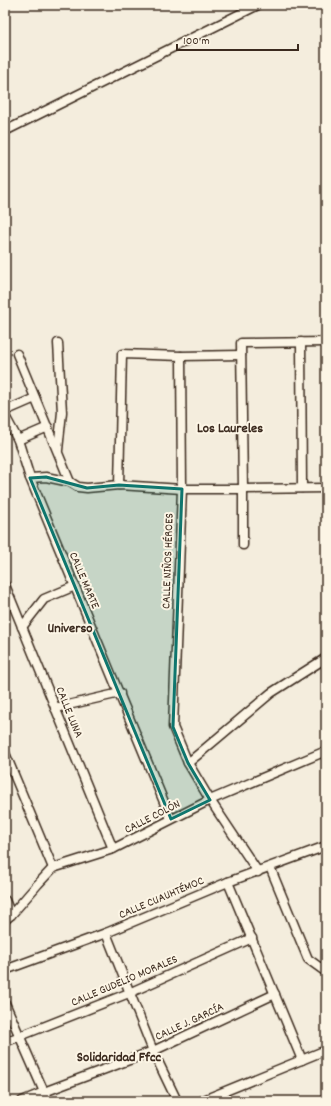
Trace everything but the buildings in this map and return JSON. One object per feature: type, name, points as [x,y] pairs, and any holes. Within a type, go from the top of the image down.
[{"type":"street","points":[[5,131],[258,5]]},
{"type":"street","points":[[243,545],[241,342],[326,342]]},
{"type":"street","points":[[301,342],[302,488]]},
{"type":"street","points":[[58,343],[62,412],[58,451]]},
{"type":"street","points":[[18,354],[70,482]]},
{"type":"street","points":[[119,485],[122,354],[181,356],[241,355]]},
{"type":"street","name":"CALLE NIÑOS HÉROES","points":[[181,356],[182,489],[173,727],[188,763],[210,800],[258,872]]},
{"type":"street","points":[[5,411],[35,398]]},
{"type":"street","name":"CALLE MARTE","points":[[5,416],[18,440],[30,478],[171,819]]},
{"type":"street","points":[[18,440],[48,427]]},
{"type":"street","points":[[30,478],[46,477],[70,482],[78,487],[87,488],[119,485],[182,489],[326,488]]},
{"type":"street","name":"CALLE LUNA","points":[[5,585],[113,849]]},
{"type":"street","points":[[22,627],[44,600],[75,586]]},
{"type":"street","points":[[188,763],[271,693],[326,658]]},
{"type":"street","points":[[55,708],[120,693]]},
{"type":"street","name":"CALLE COLÓN","points":[[8,918],[53,868],[113,849],[210,800],[326,751]]},
{"type":"street","points":[[5,753],[53,868]]},
{"type":"street","name":"CALLE CUAUHTÉMOC","points":[[5,970],[106,933],[228,882],[270,868],[326,846]]},
{"type":"street","points":[[270,868],[308,959],[326,972]]},
{"type":"street","points":[[228,882],[302,1060]]},
{"type":"street","points":[[5,900],[8,918]]},
{"type":"street","points":[[106,933],[153,1051],[176,1101]]},
{"type":"street","name":"CALLE GUDELIO MORALES","points":[[5,1042],[129,993],[252,938]]},
{"type":"street","name":"CALLE J. GARCÍA","points":[[22,1101],[153,1051],[275,994]]},
{"type":"street","points":[[5,1003],[48,1101]]},
{"type":"street","points":[[201,1101],[326,1050]]},
{"type":"highlighted area","points":[[46,477],[87,488],[119,485],[182,489],[173,727],[188,763],[210,800],[171,819],[30,478]]},
{"type":"district","name":"Los Laureles","points":[[230,427]]},
{"type":"district","name":"Universo","points":[[70,627]]},
{"type":"district","name":"Solidaridad Ffcc","points":[[119,1056]]}]
